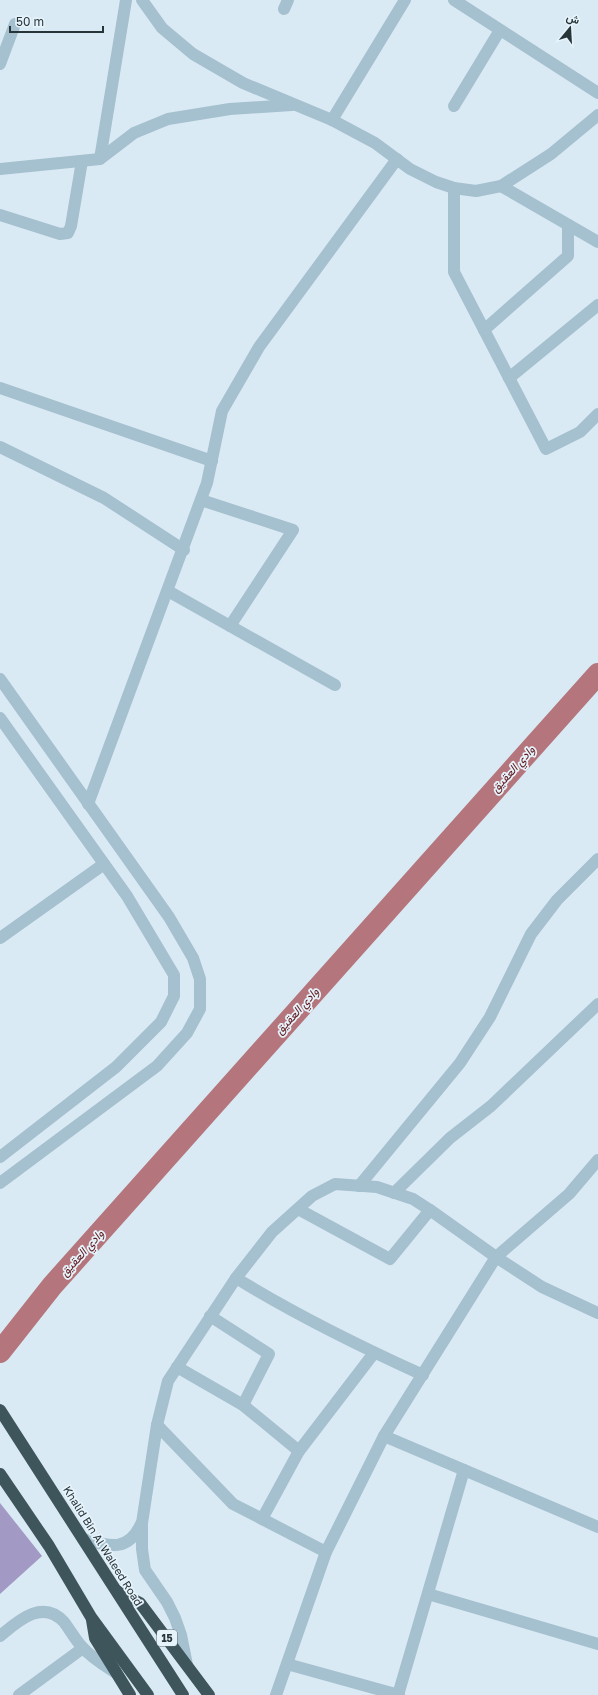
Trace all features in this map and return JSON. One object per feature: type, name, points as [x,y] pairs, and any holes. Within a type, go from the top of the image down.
[{"type":"highway","name":"Khalid Bin Al Waleed Road","points":[[0,1410],[183,1695]]},
{"type":"highway","points":[[0,1474],[49,1546],[91,1617],[148,1695]]},
{"type":"highway","name":"15","points":[[116,1590],[140,1603],[209,1695]]},
{"type":"highway","points":[[91,1617],[95,1638],[130,1695]]},
{"type":"street","points":[[100,159],[126,0]]},
{"type":"street","points":[[142,0],[162,28],[193,54],[243,83],[332,120],[375,143],[410,169],[436,182],[454,188],[476,191],[501,186],[551,154],[598,115]]},
{"type":"street","points":[[332,120],[405,0]]},
{"type":"street","points":[[454,0],[598,93]]},
{"type":"street","points":[[0,64],[15,24]]},
{"type":"street","points":[[454,106],[500,30]]},
{"type":"street","points":[[0,170],[100,159],[134,133],[168,119],[230,109],[296,105]]},
{"type":"street","points":[[88,804],[184,550],[207,483],[222,411],[259,347],[397,159]]},
{"type":"street","points":[[0,215],[60,234],[68,234],[71,226],[82,161]]},
{"type":"street","points":[[501,186],[598,242]]},
{"type":"street","points":[[454,188],[454,272],[546,449],[580,432],[598,414]]},
{"type":"street","points":[[484,330],[568,256],[568,225]]},
{"type":"street","points":[[509,378],[598,305]]},
{"type":"street","points":[[0,388],[212,461]]},
{"type":"street","points":[[0,447],[104,498],[184,550]]},
{"type":"street","points":[[201,500],[292,530],[230,626]]},
{"type":"street","points":[[168,591],[336,685]]},
{"type":"street","points":[[0,679],[169,917],[193,958],[200,979],[200,1009],[187,1034],[156,1066],[0,1182]]},
{"type":"street","points":[[0,718],[127,896],[174,976],[174,996],[161,1022],[116,1067],[0,1157]]},
{"type":"street","points":[[359,1186],[460,1063],[490,1016],[531,934],[557,900],[598,859]]},
{"type":"street","points":[[0,938],[104,864]]},
{"type":"street","points":[[394,1193],[450,1138],[491,1106],[598,1004]]},
{"type":"street","points":[[276,1695],[326,1552],[384,1436],[496,1257],[569,1194],[598,1160]]},
{"type":"street","points":[[187,1665],[185,1650],[175,1618],[167,1602],[145,1570],[142,1550],[142,1523],[157,1425],[168,1381],[236,1278],[272,1232],[312,1196],[335,1184],[377,1187],[413,1199],[542,1287],[598,1313]]},
{"type":"street","points":[[298,1209],[390,1259],[430,1210]]},
{"type":"street","points":[[236,1278],[274,1302],[374,1353],[423,1375]]},
{"type":"street","points":[[210,1316],[269,1354],[243,1405]]},
{"type":"street","points":[[262,1519],[299,1451],[374,1353]]},
{"type":"street","points":[[177,1368],[243,1405],[299,1451]]},
{"type":"street","points":[[157,1425],[233,1504],[326,1552]]},
{"type":"street","points":[[384,1436],[598,1527]]},
{"type":"street","points":[[286,1664],[399,1695],[464,1470]]},
{"type":"street","points":[[83,1539],[104,1545],[117,1546],[129,1541],[142,1523]]},
{"type":"street","points":[[428,1594],[598,1644]]},
{"type":"street","points":[[0,1636],[30,1614],[44,1612],[51,1614],[63,1621],[83,1648],[98,1662],[116,1673]]},
{"type":"street","points":[[19,1695],[83,1648]]},
{"type":"shaded area","points":[[0,1503],[42,1556],[0,1594]]},
{"type":"waterway","name":"وادي العقيق","points":[[0,1352],[52,1286],[598,674]]}]
